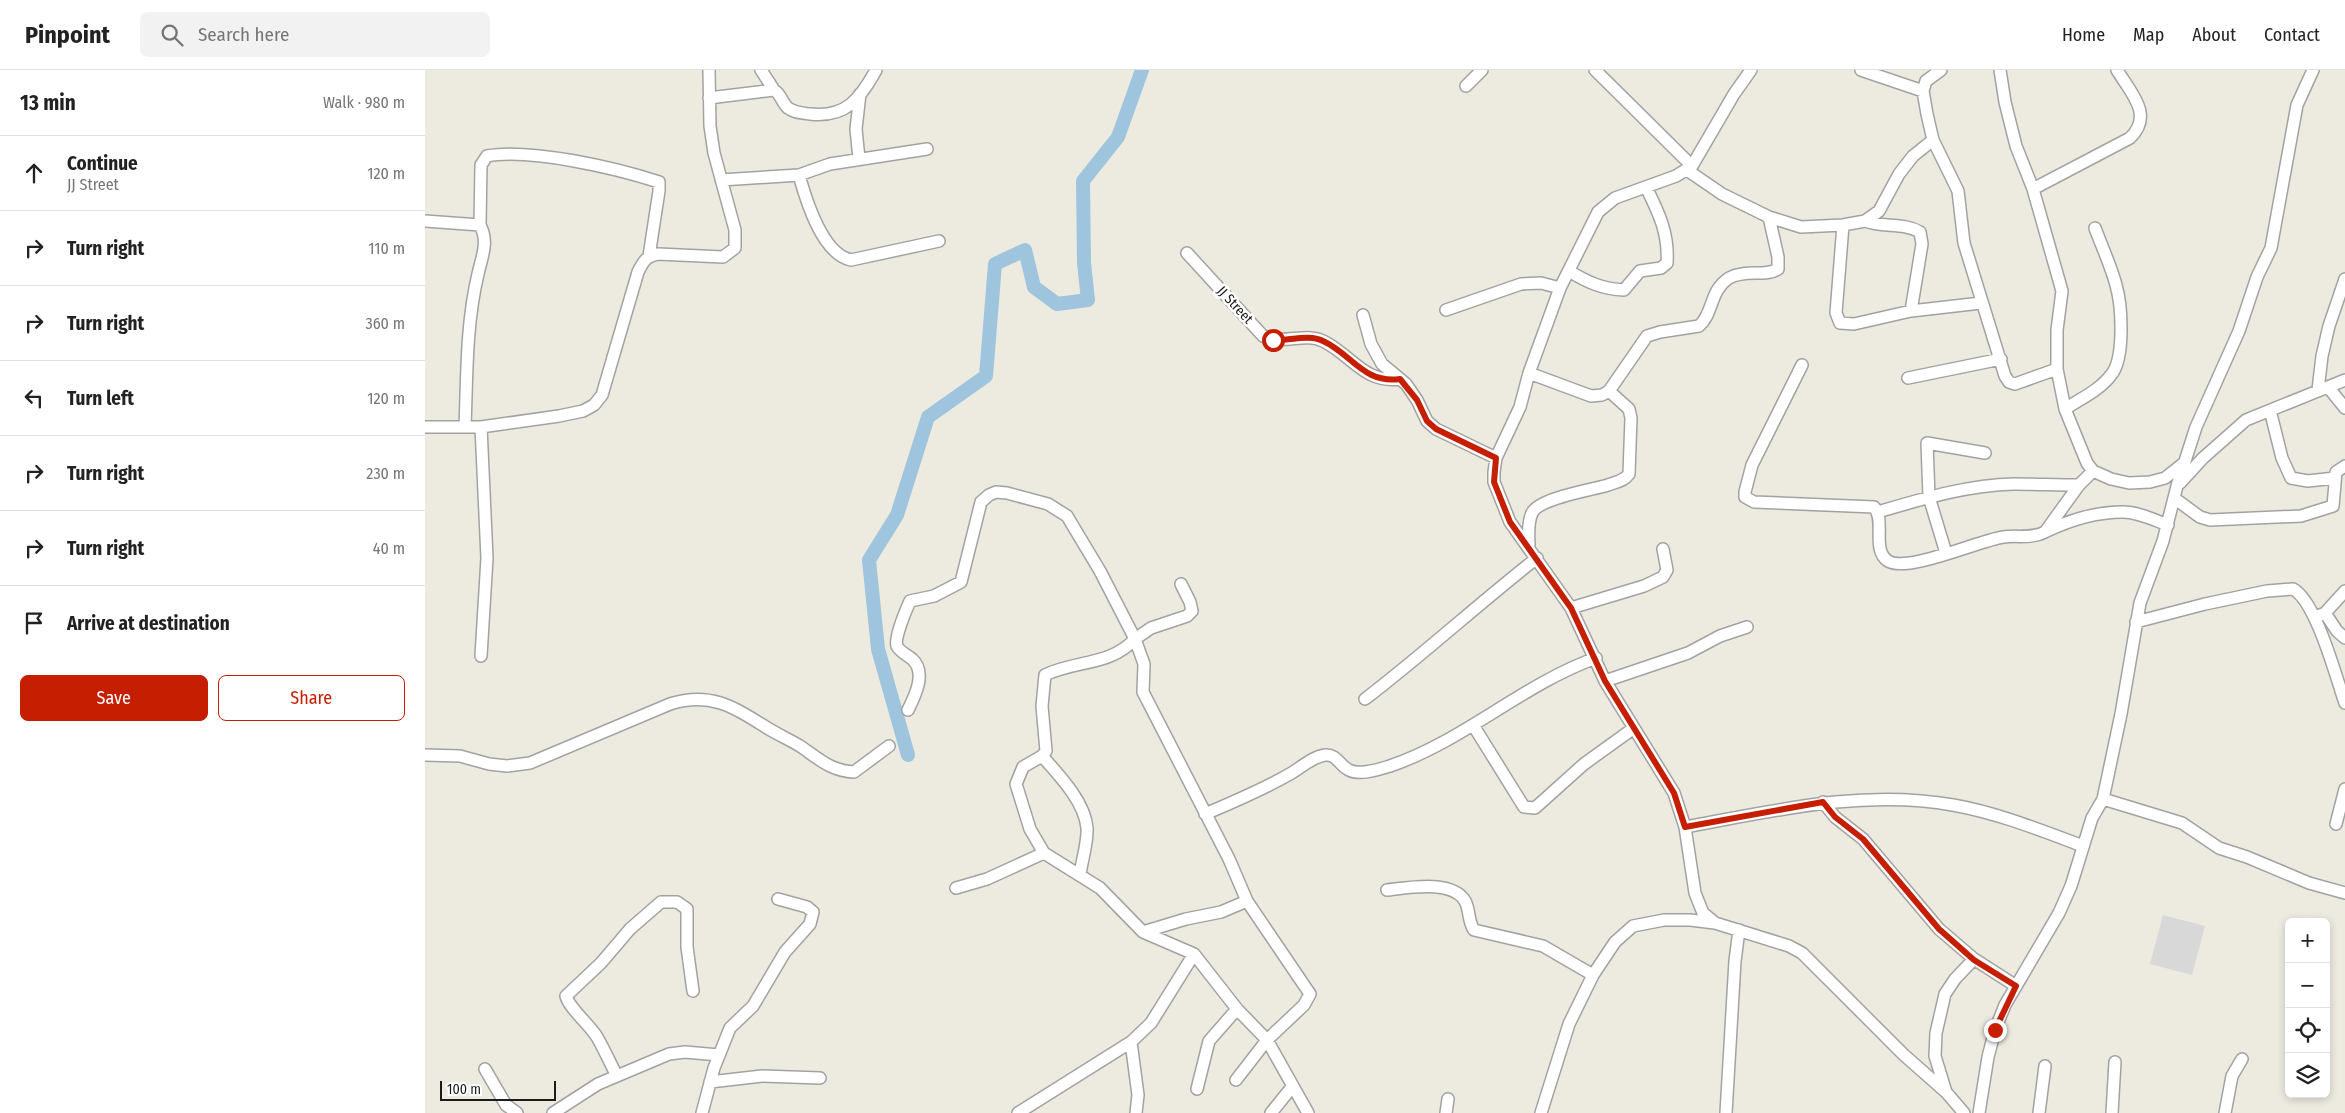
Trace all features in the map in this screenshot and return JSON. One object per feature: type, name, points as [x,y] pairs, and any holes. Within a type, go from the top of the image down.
[{"type":"street","points":[[649,256],[723,258],[732,253],[735,248],[735,230],[713,144],[708,70]]},
{"type":"street","points":[[761,70],[787,107],[798,113],[818,115],[833,114],[845,110],[861,94],[876,70]]},
{"type":"street","points":[[1466,86],[1482,70]]},
{"type":"street","points":[[1595,70],[1689,168],[1722,194],[1769,217],[1801,227],[1843,225],[1865,221],[1879,211],[1899,174],[1913,156],[1933,140]]},
{"type":"street","points":[[1715,923],[1703,913],[1698,903],[1685,827],[1674,793],[1605,681],[1596,658],[1571,608],[1510,522],[1494,482],[1496,458],[1520,407],[1529,374],[1560,288],[1598,212],[1615,198],[1689,168],[1734,94],[1751,70]]},
{"type":"street","points":[[1861,70],[1923,91]]},
{"type":"street","points":[[1941,70],[1926,81],[1923,91],[1933,140],[1958,191],[1964,243],[2005,376],[2009,382],[2015,384],[2057,368]]},
{"type":"street","points":[[2000,70],[2005,102],[2016,146],[2033,189],[2062,292],[2057,330],[2057,368],[2065,409],[2093,471],[2111,479],[2129,483],[2150,482],[2165,478],[2184,463]]},
{"type":"street","points":[[2033,189],[2130,138],[2139,130],[2142,119],[2140,108],[2117,70]]},
{"type":"street","points":[[1979,1113],[1988,1057],[1995,1030],[2016,986],[2059,913],[2071,886],[2092,818],[2103,799],[2121,714],[2136,622],[2145,587],[2168,525],[2177,486],[2196,427],[2239,331],[2257,277],[2271,248],[2297,105],[2313,70]]},
{"type":"street","points":[[709,98],[774,90]]},
{"type":"street","points":[[859,159],[856,129],[861,94]]},
{"type":"street","points":[[721,180],[799,176],[830,164],[927,149]]},
{"type":"street","points":[[425,427],[465,427],[481,427],[559,416],[583,411],[594,405],[602,395],[608,378],[637,272],[649,256],[659,182],[551,158],[501,154],[487,156],[481,165],[480,225],[485,234],[485,244],[477,275],[469,330],[465,427]]},
{"type":"street","points":[[799,176],[809,212],[833,249],[844,258],[851,260],[939,241]]},
{"type":"street","points":[[1569,271],[1589,283],[1609,289],[1624,290],[1640,271],[1661,268],[1667,263],[1668,244],[1663,222],[1646,187]]},
{"type":"street","points":[[1529,374],[1591,396],[1601,395],[1609,391],[1647,336],[1699,326],[1704,323],[1711,300],[1720,285],[1731,278],[1751,272],[1771,272],[1778,269],[1778,256],[1769,217]]},
{"type":"street","points":[[425,221],[480,225]]},
{"type":"street","points":[[1865,221],[1879,225],[1905,226],[1919,232],[1922,244],[1911,311]]},
{"type":"street","points":[[1843,225],[1836,313],[1840,323],[1853,324],[1911,311],[1981,303]]},
{"type":"street","points":[[2065,409],[2104,384],[2113,374],[2119,349],[2120,313],[2117,286],[2095,228]]},
{"type":"street","name":"JJ Street","points":[[1187,253],[1263,336],[1273,340],[1308,338],[1322,340],[1375,378],[1400,379]]},
{"type":"street","points":[[2345,279],[2329,326],[2322,356],[2323,388],[2345,408]]},
{"type":"street","points":[[1446,310],[1521,284],[1541,283],[1560,288]]},
{"type":"street","points":[[1363,315],[1371,344],[1382,364],[1400,379],[1417,400],[1427,421],[1431,425],[1496,458]]},
{"type":"street","points":[[1908,378],[2001,359]]},
{"type":"street","points":[[1802,365],[1752,466],[1745,497],[1753,502],[1863,505],[1874,507],[1878,512],[1882,554],[1887,560],[1897,564],[1912,564],[2005,537],[2025,537],[2045,532],[2064,523],[2123,512],[2139,514],[2168,525]]},
{"type":"street","points":[[2177,486],[2245,420],[2345,380]]},
{"type":"street","points":[[1529,548],[1529,524],[1532,512],[1537,506],[1618,482],[1629,474],[1631,418],[1629,409],[1609,391]]},
{"type":"street","points":[[2271,410],[2282,458],[2291,478],[2307,482],[2335,478]]},
{"type":"street","points":[[481,427],[487,558],[481,656]]},
{"type":"street","points":[[1946,553],[1929,497],[1927,443],[1985,453]]},
{"type":"street","points":[[2174,498],[2200,517],[2210,520],[2301,516],[2333,506],[2336,494],[2336,472],[2345,466]]},
{"type":"street","points":[[2045,532],[2079,486],[2093,471]]},
{"type":"street","points":[[1878,512],[1929,497],[1968,489],[2013,484],[2079,486]]},
{"type":"street","points":[[908,710],[917,689],[919,674],[915,661],[898,649],[896,644],[907,608],[910,601],[935,596],[961,582],[981,502],[996,492],[1037,500],[1067,516],[1100,571],[1135,639],[1144,664],[1143,692],[1247,901],[1310,994],[1304,1005],[1267,1040],[1236,1080]]},
{"type":"street","points":[[1571,608],[1644,586],[1663,577],[1667,570],[1663,549]]},
{"type":"street","points":[[1365,699],[1415,661],[1481,602],[1537,558]]},
{"type":"street","points":[[1181,584],[1191,602],[1192,611],[1187,616],[1142,632],[1118,654],[1102,660],[1055,670],[1045,675],[1042,706],[1046,751],[1043,756],[1023,767],[1016,784],[1031,829],[1045,853],[1100,888],[1143,932],[1194,954],[1237,1009],[1267,1040],[1308,1113]]},
{"type":"street","points":[[2136,622],[2205,604],[2293,589],[2299,591],[2320,615],[2345,638]]},
{"type":"street","points":[[2320,615],[2345,591]]},
{"type":"street","points":[[2320,615],[2345,703]]},
{"type":"street","points":[[1605,681],[1688,653],[1720,636],[1747,627]]},
{"type":"street","points":[[1205,814],[1268,786],[1323,755],[1335,757],[1350,771],[1375,770],[1391,766],[1473,725],[1568,668],[1596,658]]},
{"type":"street","points":[[425,755],[460,756],[489,764],[507,766],[530,763],[670,704],[686,699],[702,698],[723,703],[798,745],[837,770],[854,772],[889,746]]},
{"type":"street","points":[[1473,725],[1524,807],[1530,809],[1535,808],[1584,764],[1634,728]]},
{"type":"street","points":[[1043,756],[1067,783],[1083,814],[1087,829],[1080,874]]},
{"type":"street","points":[[2336,824],[2345,789]]},
{"type":"street","points":[[2103,799],[2182,823],[2219,848],[2247,857],[2309,883],[2345,893]]},
{"type":"street","points":[[1685,827],[1823,802],[1916,800],[1952,804],[1995,814],[2083,846]]},
{"type":"street","points":[[1823,802],[1835,817],[1863,839],[1939,929],[1974,960],[2016,986]]},
{"type":"street","points":[[956,888],[987,879],[1045,853]]},
{"type":"street","points":[[1387,890],[1422,886],[1453,890],[1466,901],[1474,930],[1543,946],[1593,974]]},
{"type":"street","points":[[702,1113],[719,1055],[732,1026],[744,1017],[753,1006],[785,952],[810,924],[813,912],[807,907],[779,899]]},
{"type":"street","points":[[1143,932],[1186,919],[1221,912],[1247,901]]},
{"type":"street","points":[[617,1076],[597,1037],[566,996],[601,963],[630,929],[661,902],[677,902],[687,909],[687,948],[693,991]]},
{"type":"street","points":[[1541,1113],[1569,1024],[1593,974],[1615,942],[1633,926],[1665,920],[1715,923],[1789,946],[1802,953],[1905,1055],[1946,1092],[1964,1113]]},
{"type":"street","points":[[1726,1113],[1735,961],[1739,930]]},
{"type":"street","points":[[1018,1113],[1131,1042],[1151,1022],[1194,954]]},
{"type":"street","points":[[1946,1092],[1935,1056],[1936,1033],[1945,994],[1955,979],[1974,960]]},
{"type":"street","points":[[1197,1089],[1209,1041],[1237,1009]]},
{"type":"street","points":[[1131,1042],[1138,1095],[1135,1113]]},
{"type":"street","points":[[553,1113],[582,1093],[617,1076],[679,1052],[719,1055]]},
{"type":"street","points":[[2225,1113],[2232,1076],[2242,1059]]},
{"type":"street","points":[[2111,1113],[2115,1062]]},
{"type":"street","points":[[2039,1113],[2045,1066]]},
{"type":"street","points":[[485,1069],[505,1104],[517,1113]]},
{"type":"street","points":[[710,1082],[762,1076],[820,1078]]},
{"type":"street","points":[[1271,1113],[1292,1087]]},
{"type":"street","points":[[1446,1113],[1448,1099]]},
{"type":"shaded area","points":[[2163,915],[2205,926],[2192,975],[2150,964]]},
{"type":"waterway","points":[[908,755],[878,649],[869,560],[897,515],[928,417],[986,376],[995,264],[1025,250],[1034,287],[1057,304],[1088,300],[1084,263],[1083,181],[1118,137],[1142,70]]},
{"type":"route","points":[[1273,340],[1287,341],[1308,338],[1322,340],[1375,378],[1400,379],[1406,384],[1417,400],[1427,421],[1436,429],[1496,458],[1494,482],[1510,522],[1571,608],[1596,658],[1605,681],[1674,793],[1685,827],[1823,802],[1835,817],[1863,839],[1939,929],[1974,960],[2016,986],[2005,1005],[1995,1030]]}]
